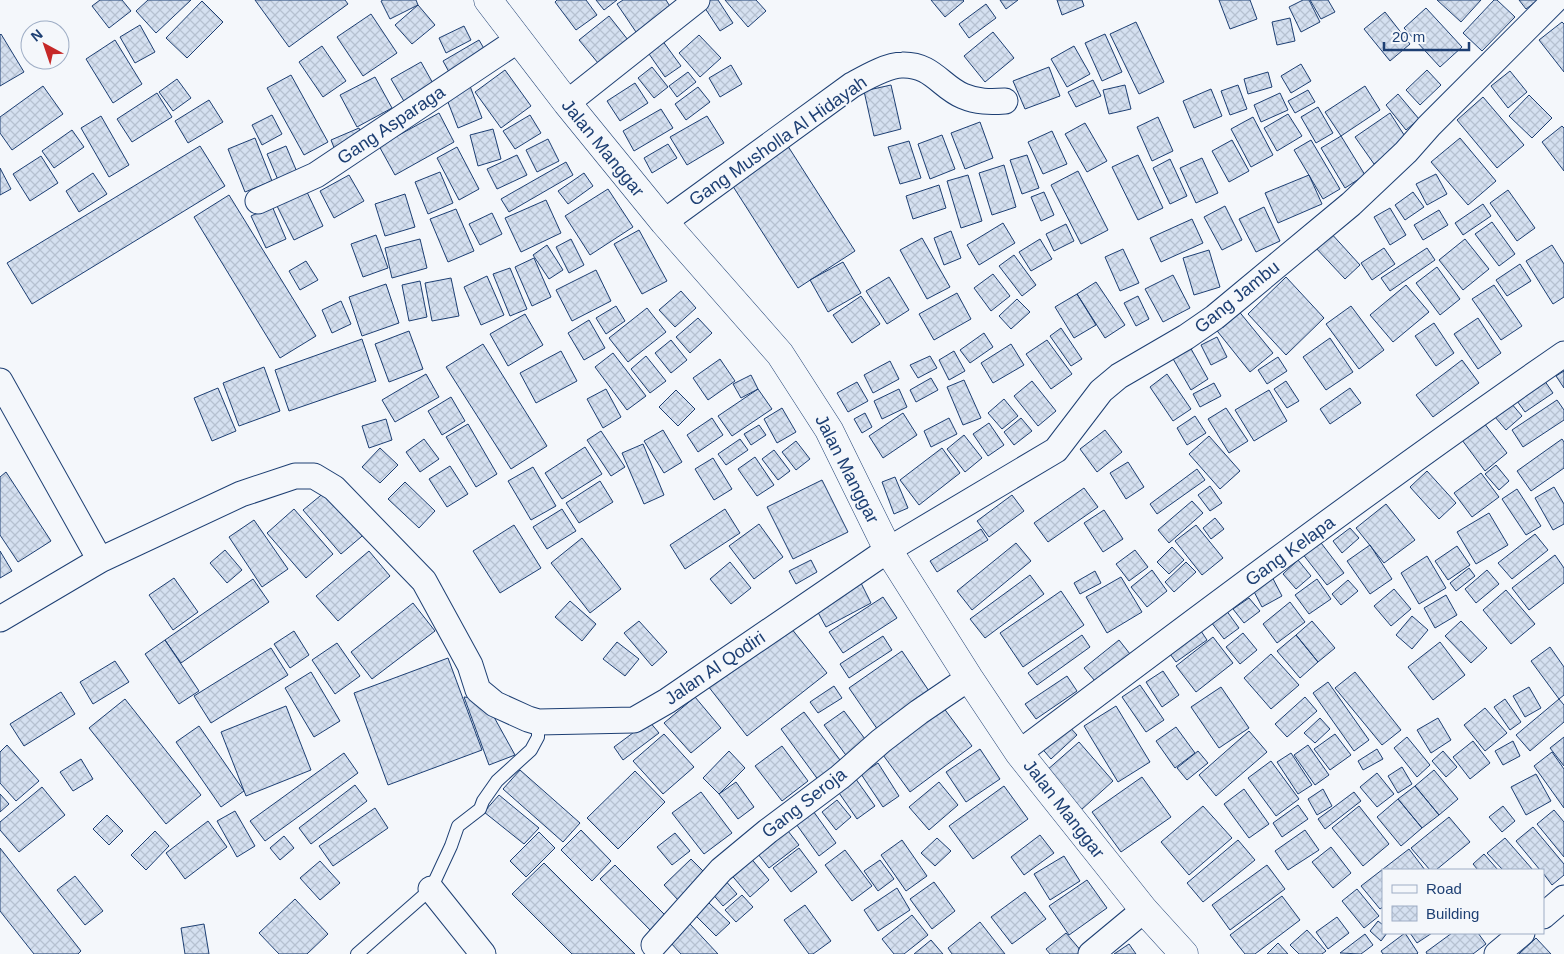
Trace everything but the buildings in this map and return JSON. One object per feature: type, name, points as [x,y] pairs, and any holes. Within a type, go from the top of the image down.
[{"type":"main road","name":"Jalan Manggar","points":[[488,0],[567,103],[664,222],[780,354],[829,430],[888,550],[969,678],[1020,753],[1144,910],[1184,954]]},
{"type":"street","points":[[567,103],[697,0]]},
{"type":"street","name":"Gang Jambu","points":[[888,550],[1056,450],[1100,391],[1119,376],[1186,337],[1215,316],[1351,204],[1406,152],[1555,0]]},
{"type":"street","name":"Gang Asparaga","points":[[258,201],[316,176],[518,40]]},
{"type":"street","name":"Gang Musholla Al Hidayah","points":[[664,222],[852,85],[879,72],[902,65],[924,68],[961,96],[980,102],[1005,101]]},
{"type":"street","name":"Gang Kelapa","points":[[1020,753],[1195,620],[1492,404],[1564,354]]},
{"type":"street","points":[[0,381],[100,560]]},
{"type":"street","points":[[0,619],[100,560],[240,494],[295,476],[314,476],[334,488],[424,581],[470,664],[478,690],[495,704],[530,719]]},
{"type":"street","name":"Jalan Al Qodiri","points":[[530,719],[634,720],[667,702],[888,550]]},
{"type":"street","name":"Gang Seroja","points":[[654,945],[721,870],[768,831],[840,777],[881,741],[969,678]]},
{"type":"street","points":[[431,889],[483,954]]},
{"type":"street","points":[[1544,915],[1564,898]]},
{"type":"street","points":[[1091,954],[1144,910]]},
{"type":"street","points":[[1496,954],[1521,934]]},
{"type":"lane","points":[[357,954],[431,889],[458,826],[480,809],[483,801],[497,781],[531,750],[538,737],[530,719]]}]
